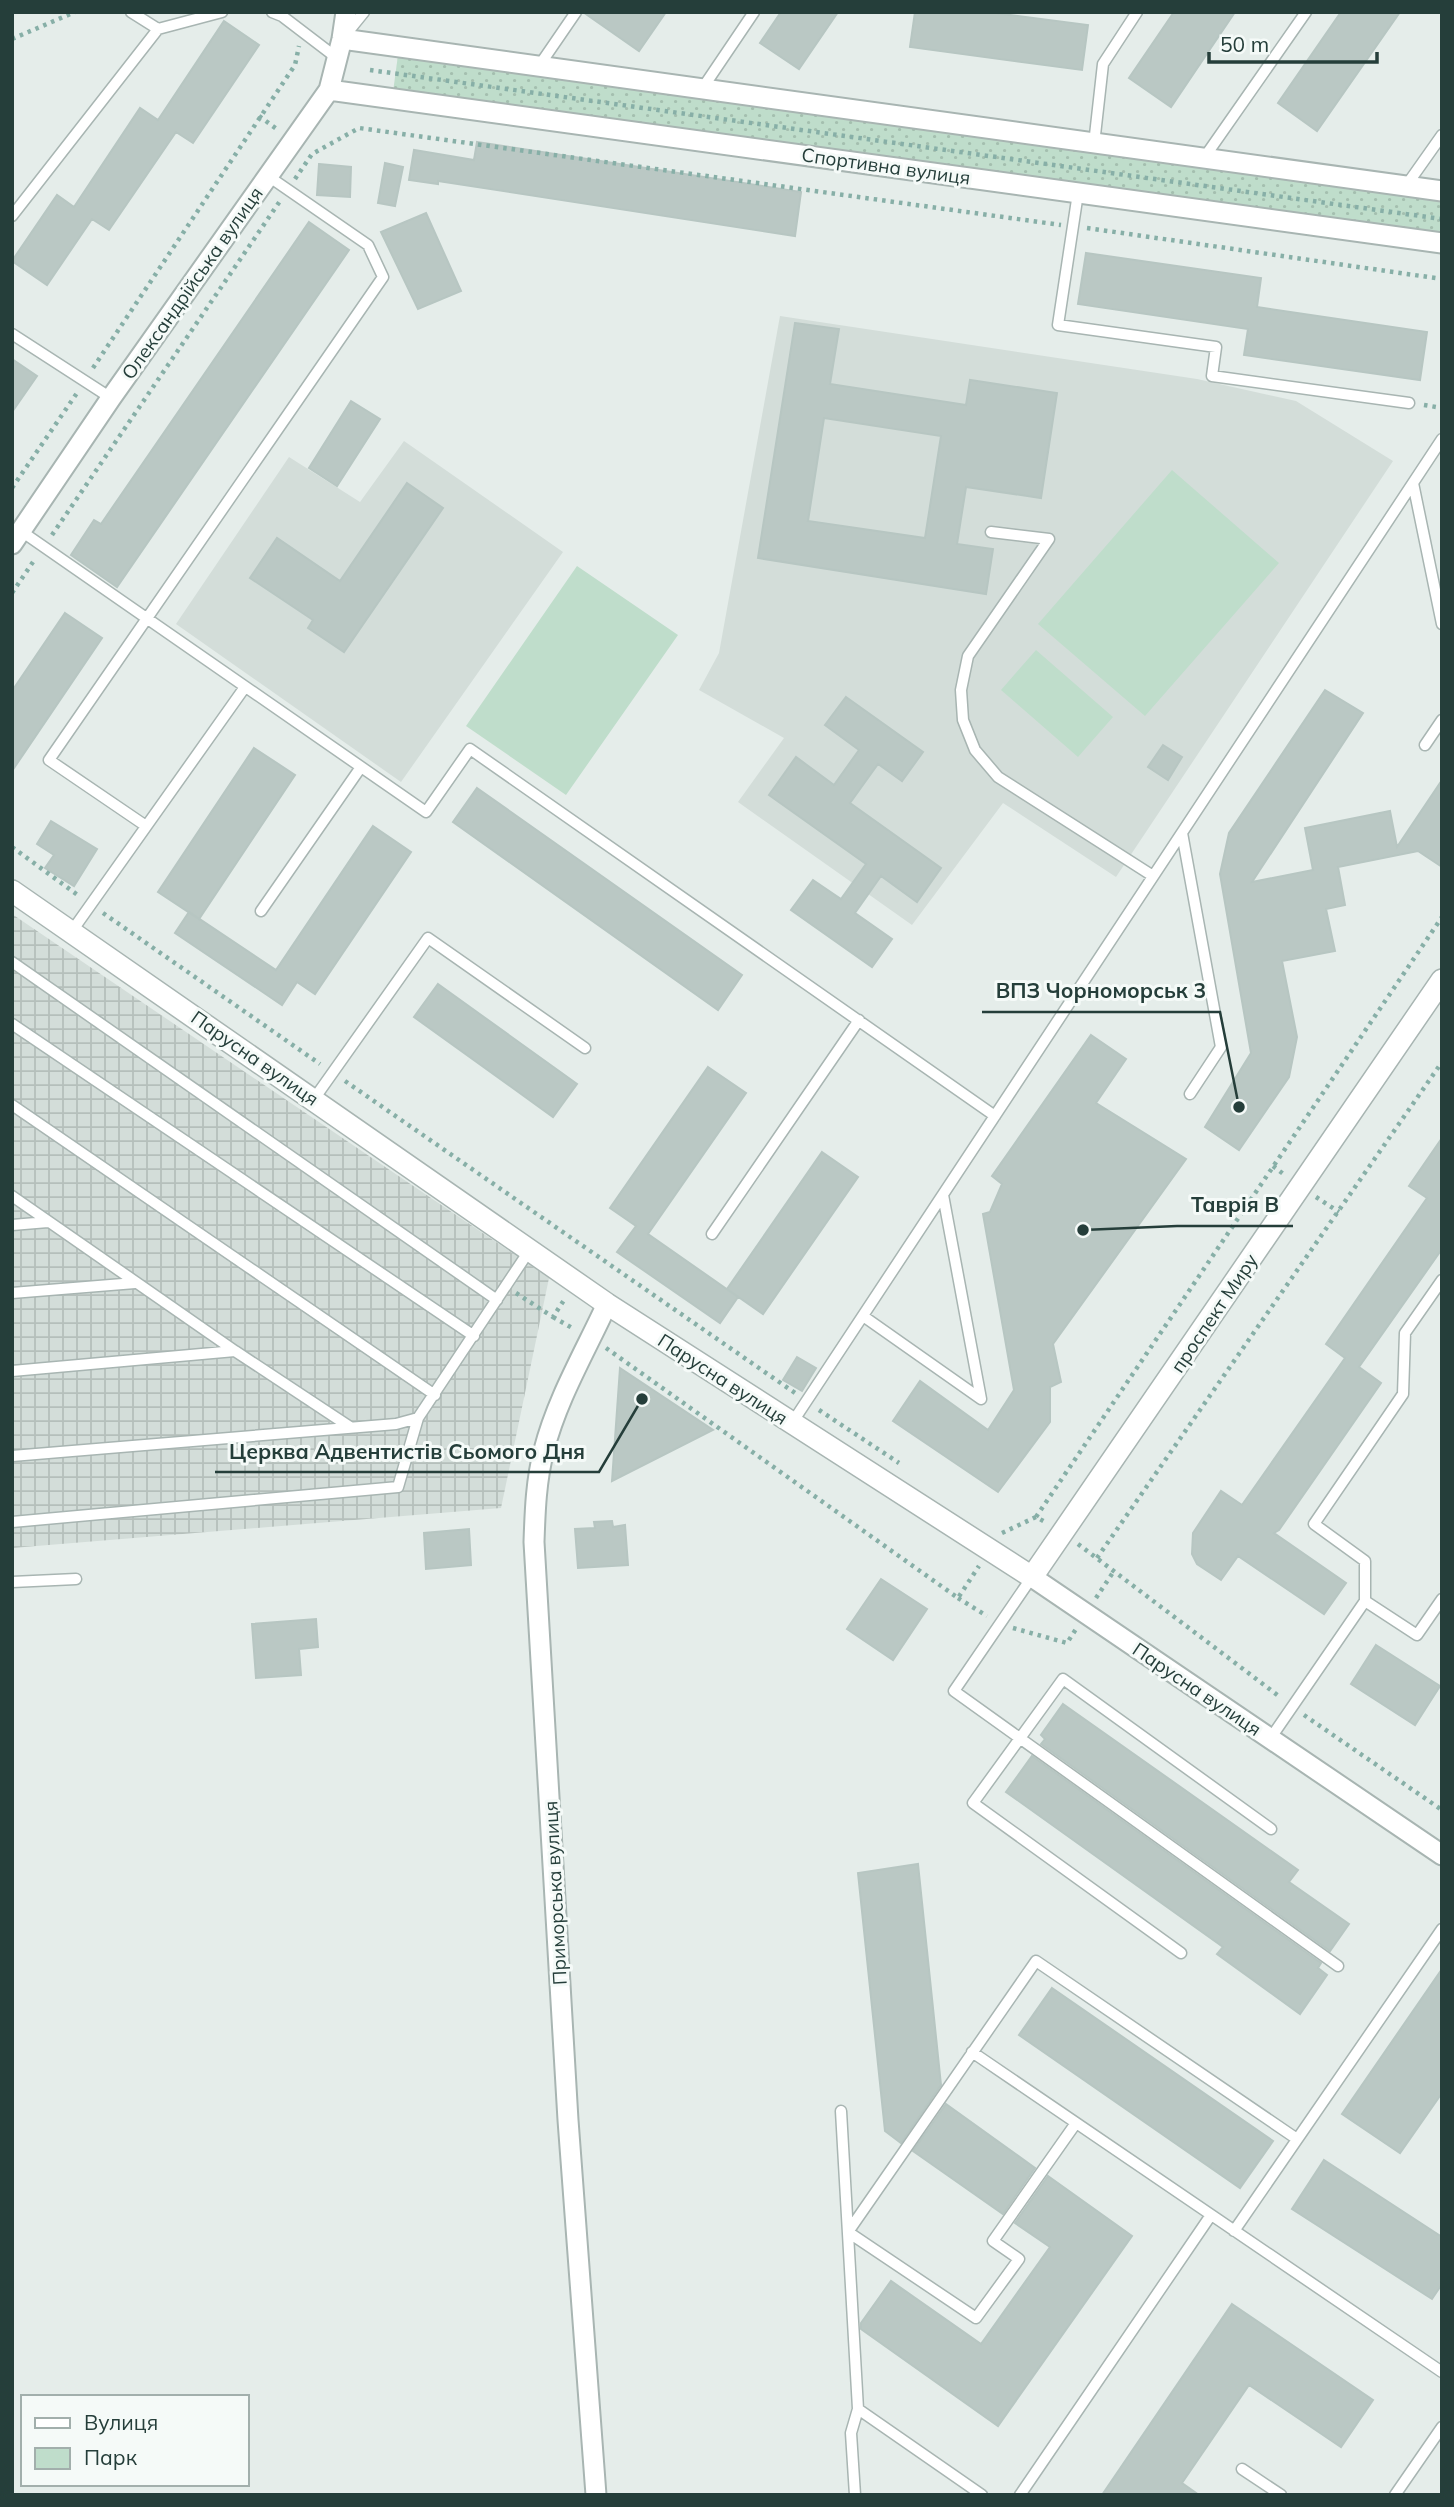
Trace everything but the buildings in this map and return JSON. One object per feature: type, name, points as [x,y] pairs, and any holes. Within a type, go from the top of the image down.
[{"type":"street","name":"Олександрійська вулиця","points":[[17,538],[111,398],[329,90],[346,12]]},
{"type":"street","points":[[342,39],[1442,191]]},
{"type":"street","name":"Спортивна вулиця","points":[[329,90],[1442,243]]},
{"type":"street","name":"Парусна вулиця","points":[[12,891],[607,1304],[792,1424],[996,1541],[1032,1577],[1442,1855]]},
{"type":"street","name":"проспект Миру","points":[[1032,1577],[1442,980]]},
{"type":"street","name":"Приморська вулиця","points":[[596,2495],[568,2120],[534,1542],[535,1502],[543,1451],[556,1411],[607,1304]]},
{"type":"lane","points":[[131,12],[158,29]]},
{"type":"lane","points":[[12,216],[158,29],[222,12]]},
{"type":"lane","points":[[272,12],[282,16],[337,58]]},
{"type":"lane","points":[[342,39],[364,12]]},
{"type":"lane","points":[[539,66],[576,12]]},
{"type":"lane","points":[[702,89],[754,12]]},
{"type":"lane","points":[[1094,144],[1103,64],[1138,12]]},
{"type":"lane","points":[[1204,159],[1306,12]]},
{"type":"lane","points":[[1406,187],[1442,135]]},
{"type":"lane","points":[[146,826],[50,760],[383,278],[368,245],[268,176]]},
{"type":"lane","points":[[1078,193],[1058,325],[1216,347],[1212,376],[1409,403]]},
{"type":"lane","points":[[12,334],[111,398]]},
{"type":"lane","points":[[792,1424],[1442,439]]},
{"type":"lane","points":[[1413,483],[1442,624]]},
{"type":"lane","points":[[991,532],[1049,539],[968,656],[961,690],[963,720],[975,750],[998,777],[1153,876]]},
{"type":"lane","points":[[17,538],[44,547],[426,812],[470,749],[995,1116]]},
{"type":"lane","points":[[72,932],[245,687]]},
{"type":"lane","points":[[1425,745],[1442,720]]},
{"type":"lane","points":[[261,911],[361,767]]},
{"type":"lane","points":[[1182,833],[1221,1047],[1190,1094]]},
{"type":"lane","points":[[314,1099],[428,938],[585,1048]]},
{"type":"lane","points":[[12,962],[497,1300]]},
{"type":"lane","points":[[712,1234],[859,1020]]},
{"type":"lane","points":[[12,1024],[474,1336]]},
{"type":"lane","points":[[12,1105],[435,1395]]},
{"type":"lane","points":[[863,1316],[981,1399],[943,1195]]},
{"type":"lane","points":[[12,1196],[234,1351],[350,1428]]},
{"type":"lane","points":[[12,1225],[48,1222]]},
{"type":"lane","points":[[12,1522],[398,1487],[418,1419],[529,1251]]},
{"type":"lane","points":[[1270,1739],[1364,1601],[1365,1560],[1314,1524],[1403,1394],[1405,1333],[1442,1280]]},
{"type":"lane","points":[[12,1293],[135,1283]]},
{"type":"lane","points":[[12,1371],[234,1351]]},
{"type":"lane","points":[[12,1456],[396,1424],[418,1419]]},
{"type":"lane","points":[[1032,1577],[954,1691],[1338,1966]]},
{"type":"lane","points":[[12,1582],[76,1579]]},
{"type":"lane","points":[[1364,1601],[1417,1635],[1442,1599]]},
{"type":"lane","points":[[1181,1953],[973,1803],[1020,1738],[1063,1679],[1271,1829]]},
{"type":"lane","points":[[1234,2231],[1442,1929]]},
{"type":"lane","points":[[848,2232],[1035,1961],[1297,2139]]},
{"type":"lane","points":[[972,2052],[1442,2372]]},
{"type":"lane","points":[[841,2111],[858,2409],[851,2433],[855,2495]]},
{"type":"lane","points":[[848,2232],[976,2318],[1019,2259],[993,2241],[1076,2123]]},
{"type":"lane","points":[[1020,2495],[1211,2215]]},
{"type":"lane","points":[[858,2409],[982,2495]]},
{"type":"lane","points":[[1395,2495],[1442,2427]]},
{"type":"lane","points":[[1242,2469],[1281,2495]]},
{"type":"path","points":[[12,39],[75,12]]},
{"type":"path","points":[[12,488],[295,65],[302,31]]},
{"type":"path","points":[[370,70],[1442,219]]},
{"type":"path","points":[[288,189],[312,154],[359,128],[1442,279]]},
{"type":"path","points":[[12,593],[281,201]]},
{"type":"path","points":[[12,847],[332,1072],[910,1471]]},
{"type":"path","points":[[506,1286],[591,1338],[958,1598],[996,1541],[1035,1517],[1442,917]]},
{"type":"path","points":[[1097,1558],[1442,1062]]},
{"type":"path","points":[[554,1317],[575,1282]]},
{"type":"path","points":[[1035,1517],[1097,1558],[1292,1707],[1442,1810]]},
{"type":"path","points":[[991,1525],[996,1541]]},
{"type":"shaded area","points":[[780,316],[1197,379],[1296,401],[1393,461],[1116,877],[1003,803],[912,925],[738,802],[784,738],[699,690],[719,653]]},
{"type":"shaded area","points":[[404,441],[563,552],[401,782],[176,624],[289,457],[360,502]]},
{"type":"shaded area","points":[[12,914],[549,1278],[501,1508],[12,1548]]},
{"type":"green space","points":[[398,55],[1442,200],[1442,236],[393,92]]},
{"type":"green space","points":[[1172,470],[1279,563],[1145,716],[1038,624]]},
{"type":"green space","points":[[577,566],[678,635],[566,795],[466,726]]},
{"type":"green space","points":[[1036,650],[1113,717],[1078,757],[1001,690]]},
{"type":"place","name":"ВПЗ Чорноморськ 3","points":[[1239,1107]]},
{"type":"place","name":"Таврія В","points":[[1083,1230]]},
{"type":"place","name":"Церква Адвентистів Сьомого Дня","points":[[642,1399]]}]
